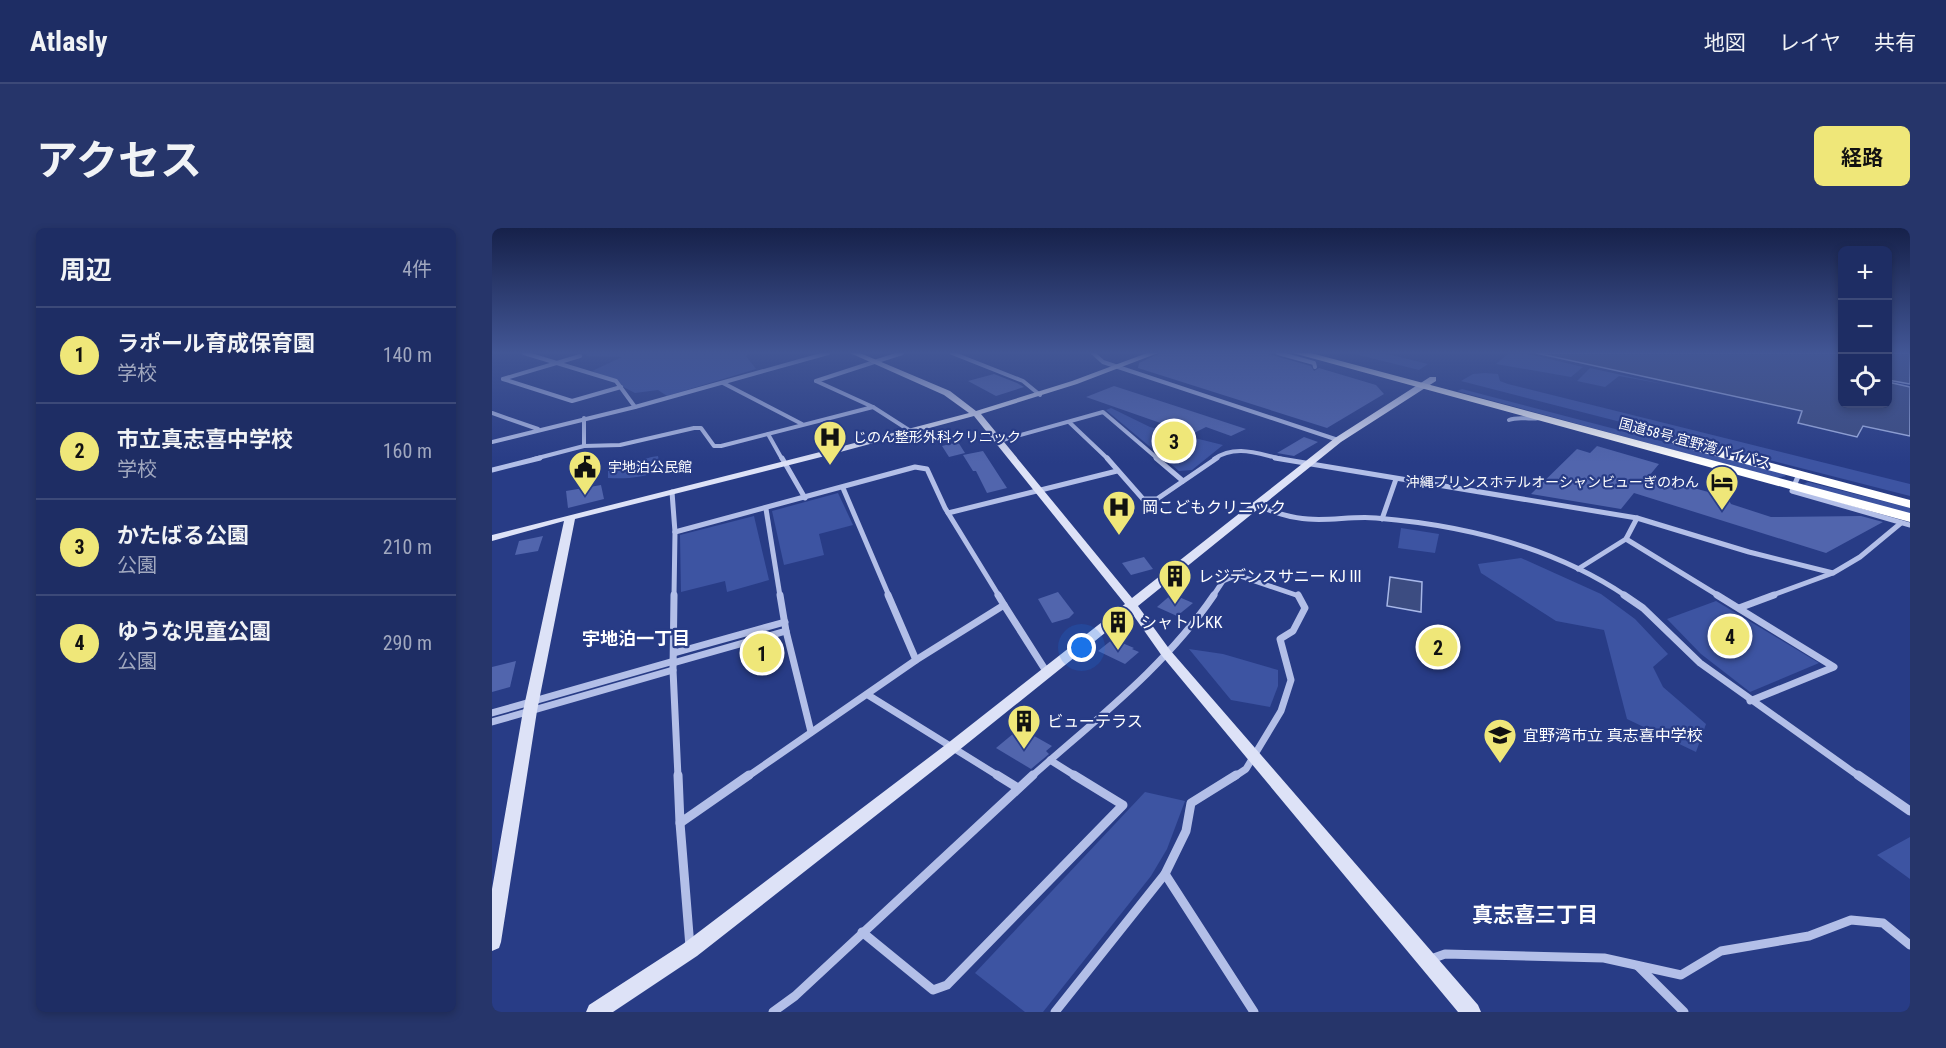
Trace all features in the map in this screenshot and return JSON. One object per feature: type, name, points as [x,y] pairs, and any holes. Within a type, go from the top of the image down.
[{"type":"highway","name":"国道58号 宜野湾バイパス","points":[[1431,390],[1796,480],[1910,504]]},
{"type":"highway","name":"国道58号 宜野湾バイパス","points":[[1471,390],[1796,480],[1905,520]]},
{"type":"street","points":[[536,390],[572,401],[612,390]]},
{"type":"street","points":[[623,390],[635,407]]},
{"type":"street","points":[[492,442],[699,390]]},
{"type":"street","points":[[735,390],[802,425]]},
{"type":"street","points":[[835,390],[873,407],[912,432]]},
{"type":"street","points":[[939,390],[977,415],[1036,491],[1131,604],[1166,653],[1471,1012]]},
{"type":"street","points":[[1033,390],[1040,395]]},
{"type":"street","points":[[492,538],[977,415],[1055,390]]},
{"type":"street","points":[[1187,390],[1338,440]]},
{"type":"street","points":[[596,1012],[690,950],[953,747],[1306,464],[1338,440],[1417,390]]},
{"type":"street","points":[[492,470],[584,446],[589,449],[619,445],[694,428],[701,428],[714,446],[873,407]]},
{"type":"street","points":[[999,441],[1103,412],[1183,481]]},
{"type":"street","points":[[492,413],[538,429]]},
{"type":"street","points":[[1509,420],[1516,417],[1529,420],[1539,418]]},
{"type":"street","points":[[584,418],[584,446]]},
{"type":"street","points":[[1069,422],[1143,498],[1150,501],[1232,449],[1306,464],[1637,518],[1749,552],[1833,573]]},
{"type":"street","points":[[768,434],[806,498]]},
{"type":"street","points":[[675,532],[915,467],[927,469],[948,513],[1046,671]]},
{"type":"street","points":[[948,513],[1117,471]]},
{"type":"street","points":[[1382,519],[1396,479]]},
{"type":"street","points":[[843,488],[916,660]]},
{"type":"street","points":[[672,492],[675,532],[674,662],[680,822],[690,950]]},
{"type":"street","points":[[1255,505],[1282,515],[1308,519],[1382,519],[1505,540],[1578,569],[1615,589],[1642,608],[1700,663],[1750,701],[1910,811]]},
{"type":"street","points":[[766,509],[786,631],[811,732]]},
{"type":"street","points":[[492,942],[531,706],[570,518]]},
{"type":"street","points":[[1578,569],[1626,539],[1637,518]]},
{"type":"street","points":[[1739,608],[1833,573],[1860,557],[1905,520],[1910,525]]},
{"type":"street","points":[[1626,539],[1834,667],[1750,701]]},
{"type":"street","points":[[773,1012],[795,996],[1018,788],[1160,662],[1196,621],[1223,581],[1237,575],[1298,595],[1305,608],[1293,631],[1280,639],[1291,680],[1281,711],[1254,759],[1246,769],[1191,803],[1186,831],[1165,874],[1058,1011]]},
{"type":"street","points":[[680,822],[811,732],[868,696],[916,660],[1004,605]]},
{"type":"street","points":[[492,713],[531,706],[674,662],[785,622]]},
{"type":"street","points":[[492,722],[531,706],[674,662],[786,631]]},
{"type":"street","points":[[868,696],[1018,788]]},
{"type":"street","points":[[862,933],[933,990],[948,985],[1123,806],[1050,760]]},
{"type":"street","points":[[1165,874],[1254,1012]]},
{"type":"street","points":[[1427,960],[1445,954],[1604,958],[1681,975],[1721,951],[1809,936],[1851,920],[1883,924],[1910,945]]},
{"type":"street","points":[[1637,965],[1684,1012]]},
{"type":"shaded area","points":[[628,390],[688,390],[667,396],[658,390],[635,393]]},
{"type":"shaded area","points":[[1464,390],[1780,472],[1786,476],[1776,478],[1457,391]]},
{"type":"shaded area","points":[[1495,390],[1530,390],[1910,484],[1910,496]]},
{"type":"shaded area","points":[[1704,390],[1838,390],[1838,408],[1892,408],[1892,390],[1910,390],[1910,436],[1863,426],[1857,437],[1798,423],[1802,411]]},
{"type":"shaded area","points":[[1111,408],[1150,427],[1223,445],[1192,470],[1179,471],[1106,410]]},
{"type":"shaded area","points":[[658,456],[661,470],[635,477],[608,478],[608,471]]},
{"type":"shaded area","points":[[1808,482],[1910,508],[1910,517],[1806,487],[1804,484]]},
{"type":"shaded area","points":[[838,493],[853,525],[819,534],[824,555],[784,565],[772,511]]},
{"type":"shaded area","points":[[754,516],[769,580],[727,592],[725,581],[681,592],[680,535]]},
{"type":"shaded area","points":[[1401,528],[1439,534],[1435,553],[1398,548]]},
{"type":"shaded area","points":[[1521,558],[1601,594],[1635,619],[1668,654],[1653,667],[1663,687],[1706,724],[1696,752],[1627,719],[1604,630],[1556,621],[1481,573],[1478,564]]},
{"type":"shaded area","points":[[1390,577],[1422,582],[1421,612],[1387,606]]},
{"type":"shaded area","points":[[1716,601],[1819,663],[1750,692],[1701,654],[1667,619]]},
{"type":"shaded area","points":[[1189,649],[1223,654],[1278,670],[1278,686],[1270,707],[1231,700]]},
{"type":"shaded area","points":[[1145,792],[1185,801],[1167,849],[1151,876],[1043,1012],[1025,1012],[975,973]]},
{"type":"shaded area","points":[[1910,837],[1910,879],[1877,855]]},
{"type":"building","points":[[984,390],[1016,390],[996,396]]},
{"type":"building","points":[[1105,390],[1125,390],[1246,429],[1231,436],[1206,427],[1192,434],[1086,397]]},
{"type":"building","points":[[1206,390],[1380,390],[1384,394],[1327,428]]},
{"type":"building","points":[[1304,437],[1318,442],[1294,456],[1277,453]]},
{"type":"building","points":[[958,442],[965,453],[949,457],[942,446]]},
{"type":"building","points":[[1597,446],[1659,464],[1649,476],[1727,497],[1731,504],[1771,517],[1861,516],[1883,522],[1826,553],[1634,493],[1621,509],[1531,494],[1577,449],[1590,453]]},
{"type":"building","points":[[983,451],[1007,488],[987,493],[976,471],[973,471],[963,455]]},
{"type":"building","name":"宇地泊公民館","points":[[601,485],[604,499],[568,508],[566,491]]},
{"type":"building","points":[[543,536],[538,551],[515,555],[519,541]]},
{"type":"building","points":[[1144,557],[1153,569],[1131,575],[1122,563]]},
{"type":"building","points":[[1058,592],[1074,613],[1069,618],[1052,623],[1038,599]]},
{"type":"building","name":"レジデンスサニー KJ III","points":[[1172,594],[1193,603],[1177,616],[1157,607]]},
{"type":"building","name":"シャトルKK","points":[[1113,639],[1139,652],[1125,664],[1098,651]]},
{"type":"building","points":[[516,661],[510,687],[492,692],[492,667]]},
{"type":"building","name":"ビューテラス","points":[[1020,728],[1052,746],[1046,751],[1049,754],[1031,769],[996,748]]},
{"type":"place","name":"かたばる公園","points":[[1174,441]]},
{"type":"place","name":"じのん整形外科クリニック","points":[[830,466]]},
{"type":"place","name":"宇地泊公民館","points":[[585,496]]},
{"type":"place","name":"沖縄プリンスホテルオーシャンビューぎのわん","points":[[1722,511]]},
{"type":"place","name":"岡こどもクリニック","points":[[1119,536]]},
{"type":"place","name":"レジデンスサニー KJ III","points":[[1175,605]]},
{"type":"place","name":"ゆうな児童公園","points":[[1730,636]]},
{"type":"place","name":"市立真志喜中学校","points":[[1438,647]]},
{"type":"place","name":"シャトルKK","points":[[1118,651]]},
{"type":"place","name":"ラポール育成保育園","points":[[762,653]]},
{"type":"place","name":"ビューテラス","points":[[1024,750]]},
{"type":"place","name":"宜野湾市立 真志喜中学校","points":[[1500,764]]},
{"type":"district","name":"宇地泊一丁目","points":[[636,639]]},
{"type":"district","name":"真志喜三丁目","points":[[1535,915]]}]
